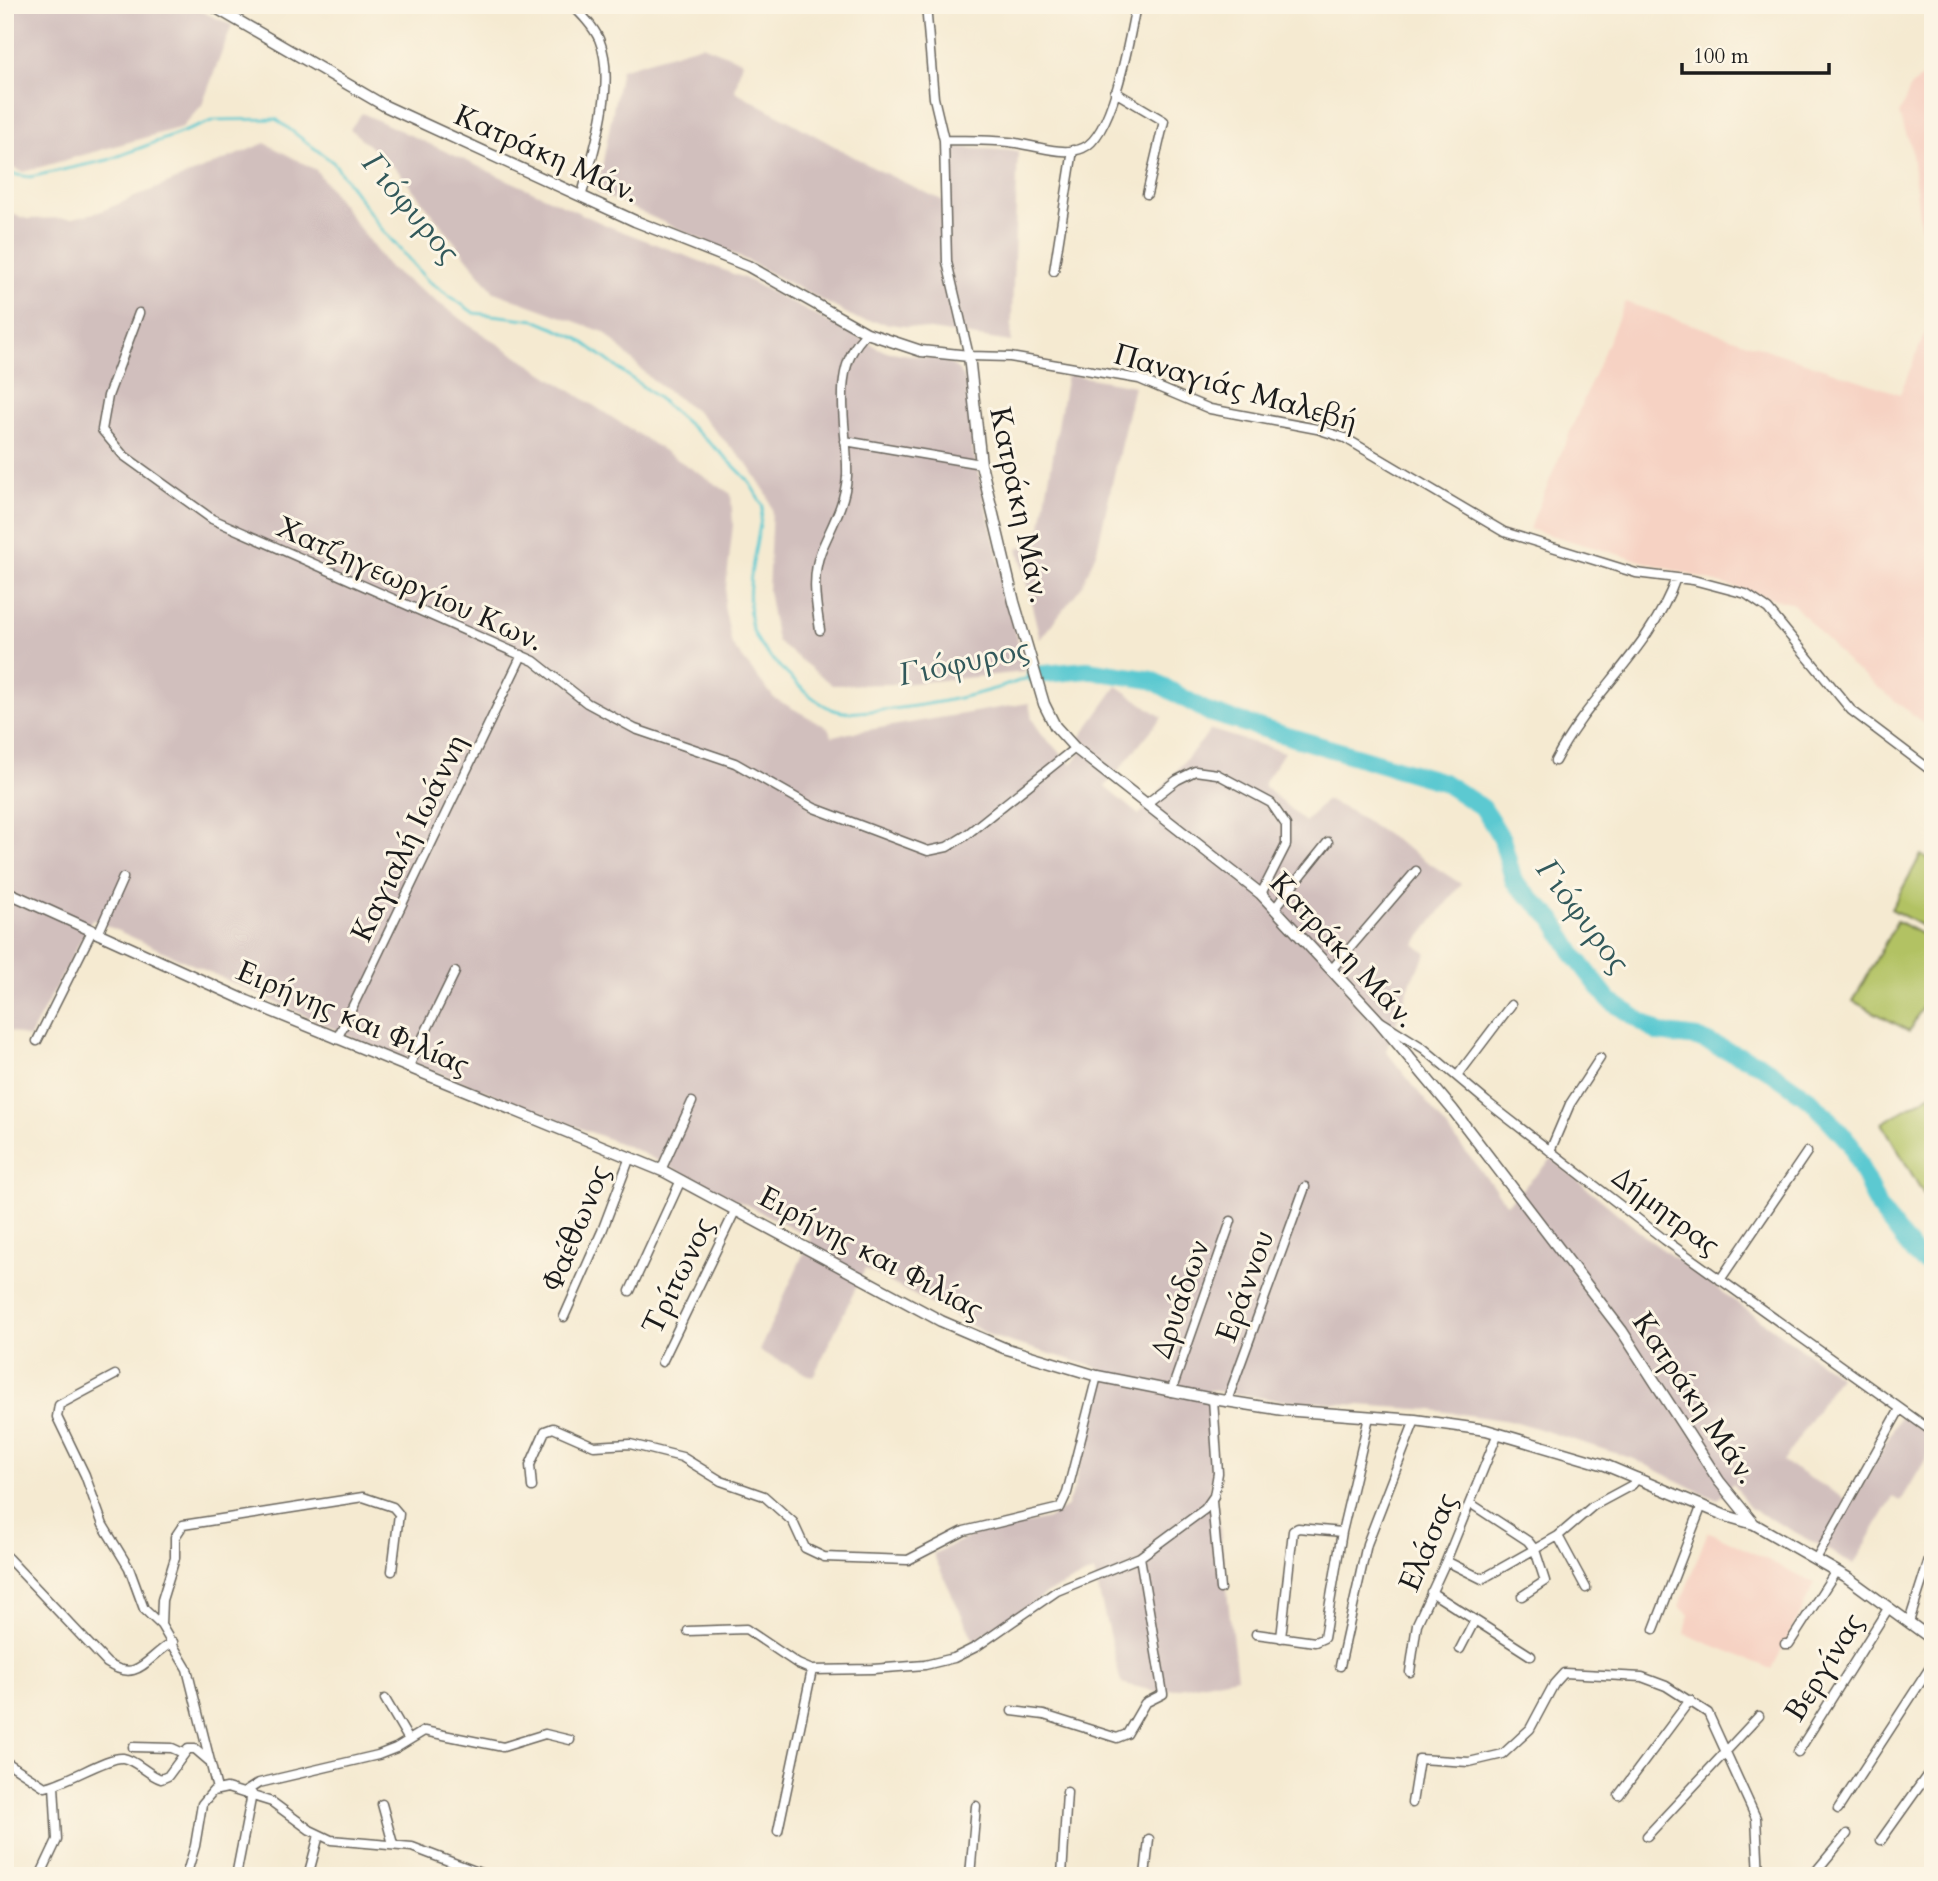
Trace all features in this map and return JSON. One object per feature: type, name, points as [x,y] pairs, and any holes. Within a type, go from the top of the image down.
[{"type":"street","name":"Κατράκη Μάν.","points":[[211,5],[385,106],[582,194],[635,221],[771,277],[867,333],[911,349],[970,355],[981,464],[1025,640],[1044,704],[1055,726],[1075,748],[1261,894],[1377,1020],[1453,1110],[1600,1301],[1653,1375],[1719,1481],[1754,1524]]},
{"type":"street","points":[[572,5],[597,35],[605,66],[605,96],[582,194]]},
{"type":"street","points":[[926,5],[934,98],[944,139],[947,262],[970,355]]},
{"type":"street","points":[[944,139],[1073,150],[1082,149],[1094,142],[1115,92],[1130,44],[1136,5]]},
{"type":"street","points":[[1115,92],[1164,121],[1147,194]]},
{"type":"street","points":[[1054,271],[1073,150]]},
{"type":"street","name":"Χατζηγεωργίου Κων.","points":[[139,313],[123,350],[102,421],[104,434],[116,449],[226,528],[522,655],[545,669],[587,703],[623,724],[664,741],[735,763],[808,805],[925,850],[942,849],[958,841],[1075,748]]},
{"type":"street","points":[[820,630],[814,588],[820,553],[840,513],[847,476],[843,382],[849,358],[867,333]]},
{"type":"street","name":"Παναγιάς Μαλεβή","points":[[970,355],[1010,357],[1139,379],[1210,409],[1317,429],[1370,450],[1467,512],[1504,532],[1590,561],[1636,573],[1676,578],[1738,592],[1768,609],[1851,710],[1933,772]]},
{"type":"street","points":[[845,441],[981,464]]},
{"type":"street","points":[[1555,761],[1566,740],[1650,631],[1676,578]]},
{"type":"street","name":"Καγιαλή Ιωάννη","points":[[337,1039],[522,655]]},
{"type":"street","points":[[1146,804],[1177,780],[1195,771],[1217,774],[1271,803],[1286,825],[1286,845],[1261,894]]},
{"type":"street","points":[[1275,908],[1328,842]]},
{"type":"street","points":[[1332,969],[1416,871]]},
{"type":"street","points":[[37,1041],[123,878]]},
{"type":"street","name":"Ειρήνης και Φιλίας","points":[[5,891],[337,1039],[661,1170],[971,1335],[1041,1361],[1097,1376],[1213,1399],[1302,1412],[1415,1420],[1498,1433],[1571,1453],[1754,1524]]},
{"type":"street","points":[[408,1069],[455,972]]},
{"type":"street","points":[[1458,1075],[1511,1005]]},
{"type":"street","name":"Δήμητρας","points":[[1377,1020],[1403,1033],[1550,1151],[1720,1280],[1933,1432]]},
{"type":"street","points":[[1550,1151],[1570,1104],[1600,1058]]},
{"type":"street","points":[[661,1170],[692,1102]]},
{"type":"street","points":[[1720,1280],[1807,1152]]},
{"type":"street","name":"Φαέθωνος","points":[[564,1317],[603,1231],[630,1157]]},
{"type":"street","points":[[630,1291],[681,1180]]},
{"type":"street","name":"Εράννου","points":[[1227,1401],[1305,1187]]},
{"type":"street","name":"Τρίτωνος","points":[[662,1362],[736,1209]]},
{"type":"street","name":"Δρυάδων","points":[[1171,1392],[1231,1221]]},
{"type":"street","points":[[115,1375],[59,1405],[56,1411],[103,1525],[129,1569],[144,1609],[161,1625],[187,1669],[217,1789]]},
{"type":"street","points":[[532,1487],[531,1460],[545,1431],[553,1428],[594,1446],[630,1444],[662,1450],[682,1457],[721,1481],[764,1496],[793,1522],[805,1548],[812,1553],[824,1557],[908,1560],[964,1531],[1060,1508],[1067,1493],[1097,1376]]},
{"type":"street","points":[[1213,1399],[1219,1465],[1212,1500],[1220,1588]]},
{"type":"street","points":[[1816,1559],[1900,1409]]},
{"type":"street","points":[[1256,1634],[1317,1642],[1324,1638],[1342,1532],[1369,1417]]},
{"type":"street","points":[[1340,1666],[1367,1544],[1415,1420]]},
{"type":"street","name":"Ελάσας","points":[[1410,1672],[1417,1624],[1446,1561],[1498,1433]]},
{"type":"street","points":[[1446,1561],[1482,1578],[1558,1536],[1593,1506],[1632,1485],[1638,1478]]},
{"type":"street","points":[[161,1625],[162,1600],[175,1558],[175,1537],[183,1525],[340,1499],[379,1500],[393,1507],[399,1514],[392,1571]]},
{"type":"street","points":[[688,1632],[747,1629],[812,1670],[873,1670],[946,1661],[976,1647],[1057,1591],[1140,1557],[1199,1514],[1212,1500]]},
{"type":"street","points":[[1470,1503],[1526,1539],[1535,1549],[1545,1581],[1522,1596]]},
{"type":"street","points":[[1654,1629],[1702,1505]]},
{"type":"street","points":[[1754,1524],[1836,1571],[1933,1640]]},
{"type":"street","points":[[1281,1638],[1293,1531],[1298,1528],[1342,1532]]},
{"type":"street","points":[[1558,1536],[1586,1588]]},
{"type":"street","points":[[1909,1622],[1933,1547]]},
{"type":"street","points":[[5,1555],[107,1663],[119,1671],[128,1673],[138,1668],[173,1642]]},
{"type":"street","points":[[1012,1711],[1044,1715],[1117,1738],[1130,1730],[1145,1703],[1163,1693],[1140,1557]]},
{"type":"street","points":[[1784,1644],[1789,1644],[1802,1627],[1836,1571]]},
{"type":"street","points":[[1431,1592],[1531,1657]]},
{"type":"street","name":"Βεργίνας","points":[[1798,1752],[1889,1607]]},
{"type":"street","points":[[1460,1649],[1475,1620]]},
{"type":"street","points":[[1838,1809],[1933,1663]]},
{"type":"street","points":[[778,1831],[812,1670]]},
{"type":"street","points":[[1412,1803],[1419,1759],[1469,1762],[1503,1754],[1532,1725],[1554,1684],[1564,1674],[1642,1677],[1690,1700],[1712,1719],[1756,1818],[1759,1876]]},
{"type":"street","points":[[385,1699],[409,1741]]},
{"type":"street","points":[[1619,1795],[1690,1700]]},
{"type":"street","points":[[1647,1836],[1726,1748],[1759,1716]]},
{"type":"street","points":[[236,1876],[248,1793],[258,1783],[379,1755],[424,1731],[503,1747],[545,1734],[570,1740]]},
{"type":"street","points":[[133,1747],[172,1748],[183,1753]]},
{"type":"street","points":[[5,1761],[45,1787],[114,1759],[122,1758],[162,1779],[174,1769],[183,1753],[195,1749],[209,1761]]},
{"type":"street","points":[[1881,1840],[1933,1767]]},
{"type":"street","points":[[40,1876],[57,1840],[54,1785]]},
{"type":"street","points":[[186,1876],[195,1846],[200,1807],[207,1796],[217,1789],[248,1793],[276,1804],[319,1835],[356,1844],[393,1844],[428,1851],[488,1876]]},
{"type":"street","points":[[1062,1876],[1067,1792]]},
{"type":"street","points":[[382,1804],[393,1844]]},
{"type":"street","points":[[970,1876],[976,1806]]},
{"type":"street","points":[[1812,1876],[1847,1834]]},
{"type":"street","points":[[308,1876],[319,1835]]},
{"type":"street","points":[[1145,1876],[1149,1839]]},
{"type":"shaded area","points":[[5,5],[187,5],[232,25],[202,105],[182,127],[23,172],[5,165]]},
{"type":"shaded area","points":[[702,45],[742,61],[735,91],[874,168],[950,204],[948,147],[1018,151],[1011,342],[857,319],[746,260],[597,192],[621,69]]},
{"type":"shaded area","points":[[1933,68],[1933,731],[1851,666],[1793,604],[1529,529],[1625,302],[1900,394],[1931,318],[1911,146],[1899,115],[1911,86]]},
{"type":"shaded area","points":[[362,113],[608,226],[744,278],[884,351],[944,360],[958,369],[965,380],[973,450],[1025,672],[901,684],[832,685],[777,641],[768,591],[772,509],[767,494],[749,466],[695,410],[652,380],[604,332],[494,292],[399,172],[350,129]]},
{"type":"shaded area","points":[[265,143],[316,170],[389,268],[481,333],[731,494],[733,525],[724,606],[732,645],[774,698],[828,728],[832,736],[1029,703],[1032,719],[1043,736],[1072,764],[1082,751],[1075,745],[1117,686],[1162,717],[1105,787],[1139,815],[1211,730],[1284,752],[1263,785],[1305,822],[1326,800],[1352,812],[1461,884],[1415,944],[1427,954],[1412,978],[1386,1051],[1507,1204],[1552,1159],[1648,1239],[1839,1376],[1783,1462],[1852,1503],[1901,1415],[1933,1438],[1933,1447],[1901,1501],[1893,1497],[1854,1564],[1750,1508],[1733,1483],[1717,1500],[1634,1459],[1517,1422],[1432,1410],[1271,1399],[1209,1390],[1215,1466],[1208,1498],[1210,1510],[1217,1505],[1237,1677],[1158,1692],[1121,1683],[1094,1572],[1054,1589],[974,1641],[933,1554],[978,1533],[1048,1519],[1066,1507],[1074,1489],[1102,1369],[993,1337],[865,1269],[813,1377],[759,1351],[811,1237],[634,1149],[383,1051],[92,919],[29,1038],[5,1029],[5,212],[27,219],[73,218],[99,212]]},
{"type":"shaded area","points":[[1067,374],[1134,386],[1097,550],[1082,586],[1040,639],[1018,548],[1038,543]]},
{"type":"shaded area","points":[[1708,1531],[1815,1583],[1772,1669],[1685,1634],[1689,1614],[1679,1607]]},
{"type":"green space","points":[[1921,855],[1933,862],[1933,932],[1891,909]]},
{"type":"green space","points":[[1897,921],[1933,940],[1933,987],[1909,1031],[1853,1001]]},
{"type":"green space","points":[[1933,1093],[1933,1210],[1882,1123]]},
{"type":"waterway","name":"Γιόφυρος","points":[[5,173],[30,177],[108,160],[215,120],[276,119],[334,163],[380,227],[427,280],[474,313],[535,320],[579,339],[658,398],[748,480],[763,506],[750,589],[751,625],[766,653],[813,698],[834,710],[882,710],[959,698],[1033,676]]},
{"type":"waterway","name":"Γιόφυρος","points":[[1035,675],[1087,670],[1152,680],[1210,713],[1443,782],[1483,808],[1502,839],[1514,882],[1553,919],[1575,956],[1609,1000],[1659,1033],[1697,1038],[1760,1064],[1812,1101],[1850,1143],[1878,1207],[1916,1256],[1933,1267]]}]
